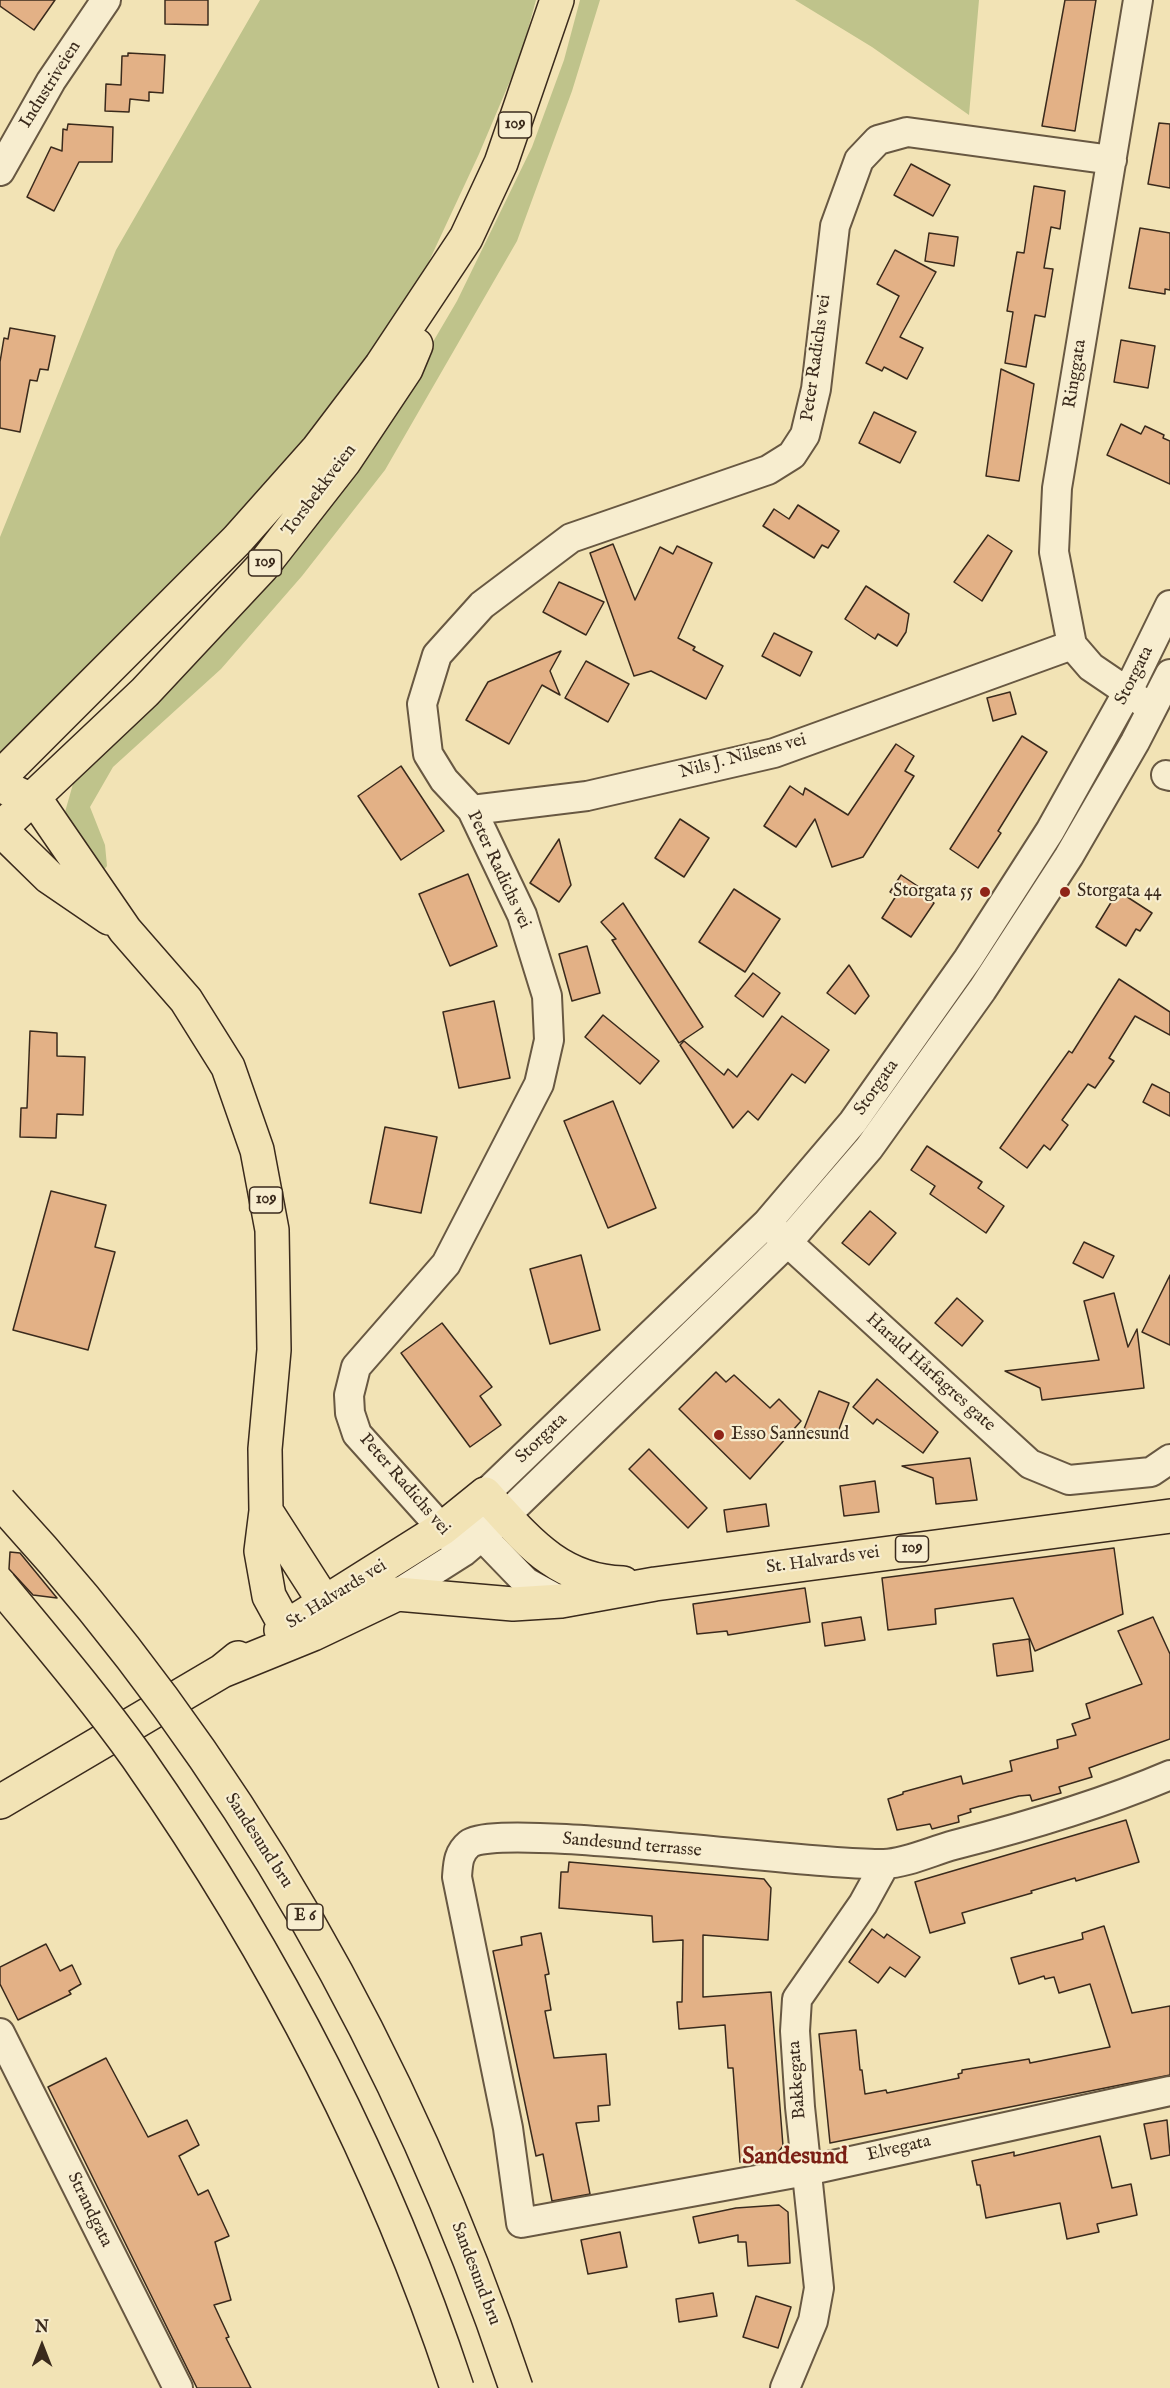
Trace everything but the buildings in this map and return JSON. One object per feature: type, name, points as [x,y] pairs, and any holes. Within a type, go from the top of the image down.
[{"type":"main road","name":"Torsbekkveien","points":[[0,829],[145,692],[209,627],[262,567],[344,462],[406,369],[461,245],[501,163],[557,0]]},
{"type":"main road","name":"Torsbekkveien","points":[[0,777],[237,540],[318,449],[381,366],[461,245]]},
{"type":"main road","name":"109","points":[[0,786],[31,800],[42,809],[125,930],[186,1000],[228,1067],[256,1150],[272,1230],[274,1350],[265,1449],[266,1511],[261,1551],[269,1596],[300,1631]]},
{"type":"main road","name":"109","points":[[0,829],[49,877],[125,930]]},
{"type":"main road","name":"Sandesund bru","points":[[0,1502],[131,1657],[237,1807],[295,1899],[381,2056],[425,2151],[470,2259],[516,2388]]},
{"type":"main road","points":[[266,1511],[325,1603]]},
{"type":"main road","name":"St. Halvards vei","points":[[0,1802],[222,1671],[244,1653],[397,1594],[513,1604],[561,1601],[655,1584],[1170,1516]]},
{"type":"main road","name":"St. Halvards vei","points":[[300,1631],[325,1603],[473,1524],[562,1568],[610,1583],[655,1584]]},
{"type":"main road","points":[[0,1586],[79,1680],[135,1756],[196,1845],[286,1996],[373,2169],[410,2256],[457,2388]]},
{"type":"street","name":"Industriveien","points":[[0,171],[51,81],[106,0]]},
{"type":"street","name":"Ringgata","points":[[1072,645],[1054,552],[1057,488],[1138,0]]},
{"type":"street","name":"Peter Radichs vei","points":[[561,1601],[526,1582],[473,1524],[357,1434],[350,1413],[349,1395],[356,1367],[446,1264],[539,1084],[549,1040],[547,996],[522,915],[472,810],[444,780],[428,754],[422,704],[437,655],[482,605],[571,538],[768,470],[792,455],[806,435],[816,389],[835,226],[859,160],[878,140],[907,132],[1112,160]]},
{"type":"street","name":"Storgata","points":[[777,1233],[968,959],[1050,831],[1127,693],[1170,605]]},
{"type":"street","points":[[1072,645],[1091,667],[1127,693],[1153,708]]},
{"type":"street","name":"Nils J. Nilsens vei","points":[[472,810],[587,795],[774,753],[1072,645]]},
{"type":"street","name":"Storgata","points":[[473,1524],[869,1148],[982,990],[1069,856],[1170,674]]},
{"type":"street","name":"Harald Hårfagres gate","points":[[777,1233],[1030,1464],[1069,1480],[1151,1473],[1170,1459]]},
{"type":"street","name":"St. Halvards vei","points":[[397,1594],[473,1524]]},
{"type":"street","name":"Sandesund terrasse","points":[[521,2223],[508,2128],[457,1877],[459,1856],[469,1844],[485,1837],[557,1839],[885,1864],[1030,1825],[1127,1794],[1170,1775]]},
{"type":"street","name":"Bakkegata","points":[[785,2388],[813,2321],[819,2288],[806,2171],[795,2031],[797,1999],[809,1978],[863,1904],[885,1864]]},
{"type":"street","name":"Strandgata","points":[[0,2033],[178,2388]]},
{"type":"street","name":"Elvegata","points":[[521,2223],[806,2171],[1170,2091]]},
{"type":"green space","points":[[260,0],[536,0],[521,55],[479,154],[424,272],[335,405],[234,526],[0,758],[0,537],[116,250]]},
{"type":"green space","points":[[580,0],[600,0],[572,91],[517,241],[385,470],[302,576],[221,669],[113,767],[90,807],[105,845],[107,866],[103,871],[89,854],[65,812],[73,784],[102,747],[383,427],[457,301],[532,147],[564,60]]},
{"type":"green space","points":[[795,0],[979,0],[969,115],[872,47]]},
{"type":"place","name":"Storgata 55","points":[[985,892]]},
{"type":"place","name":"Storgata 44","points":[[1065,892]]},
{"type":"place","name":"Esso Sannesund","points":[[719,1435]]},
{"type":"district","name":"Sandesund","points":[[795,2158]]}]
